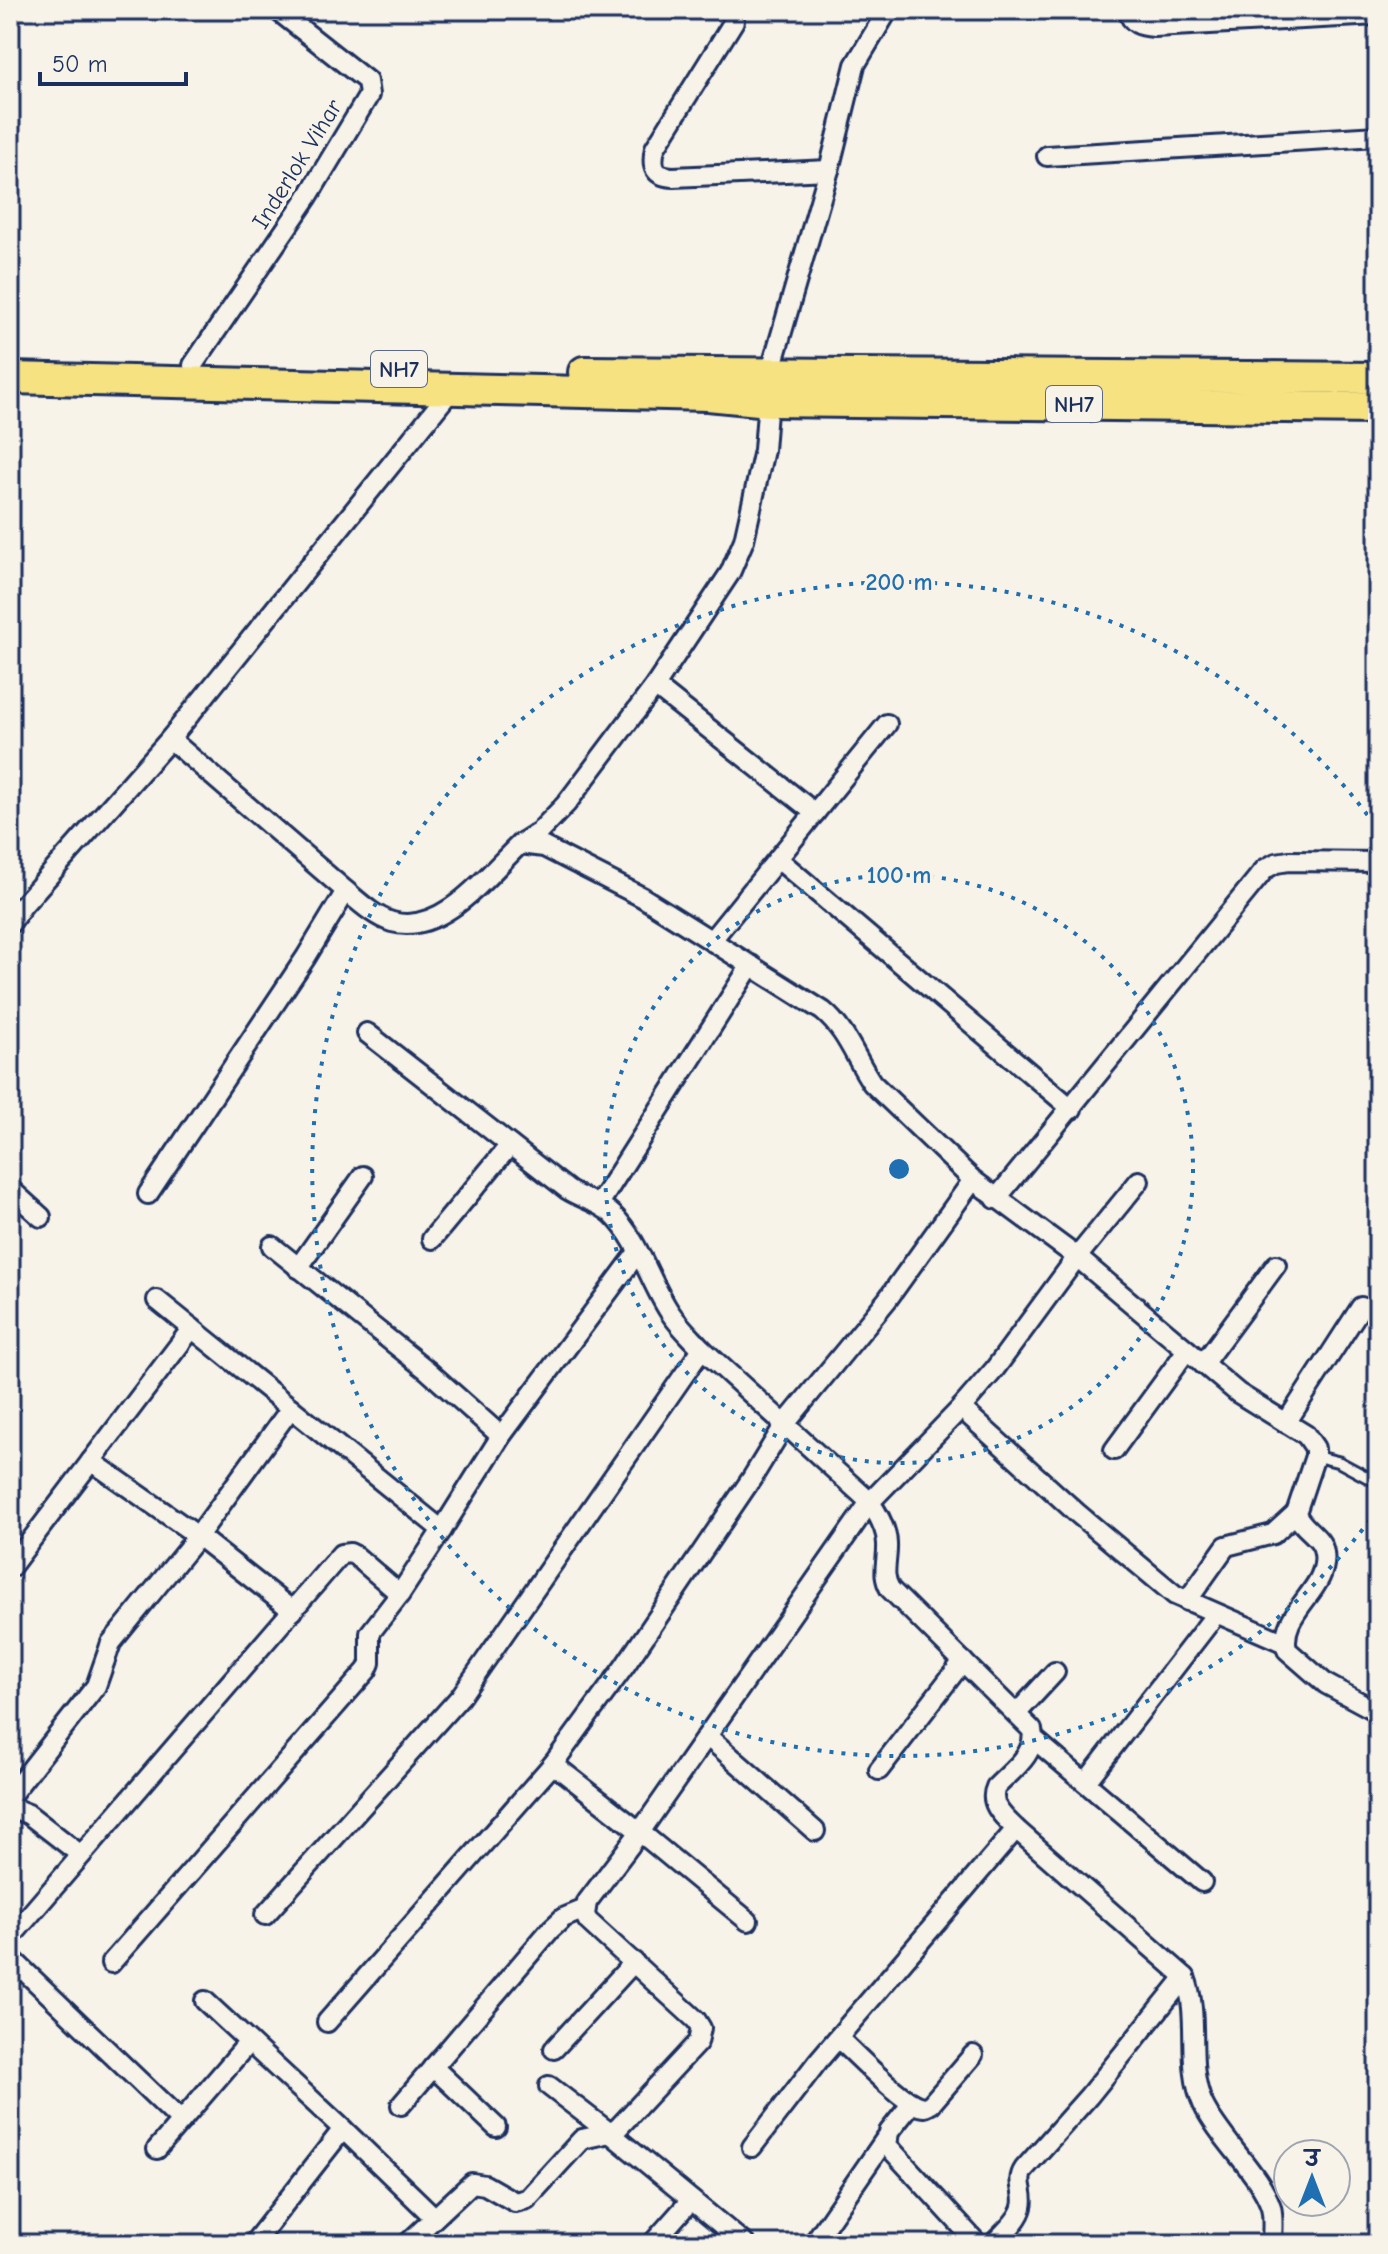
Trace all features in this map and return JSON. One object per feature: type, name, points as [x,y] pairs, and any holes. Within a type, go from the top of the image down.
[{"type":"highway","name":"NH7","points":[[10,359],[547,381],[1378,408]]},
{"type":"highway","name":"NH7","points":[[10,378],[452,389],[547,381]]},
{"type":"highway","name":"NH7","points":[[769,387],[1378,378]]},
{"type":"street","name":"Inderlok Vihar","points":[[193,365],[307,198],[369,95],[367,81],[277,10]]},
{"type":"street","points":[[170,739],[346,891],[392,922],[424,922],[447,913],[520,844],[539,832],[566,804],[655,686],[730,573],[744,540],[764,450],[769,387],[855,65],[888,10]]},
{"type":"street","points":[[1128,10],[1132,20],[1142,27],[1215,17],[1378,15]]},
{"type":"street","points":[[734,21],[655,148],[653,157],[657,172],[662,176],[696,177],[829,170]]},
{"type":"street","points":[[1047,156],[1378,136]]},
{"type":"street","points":[[10,924],[23,905],[170,739],[452,389]]},
{"type":"street","points":[[655,686],[815,813]]},
{"type":"street","points":[[711,941],[887,724]]},
{"type":"street","points":[[520,844],[544,847],[642,897],[838,1023],[872,1083],[973,1180],[1077,1257],[1238,1393],[1306,1435],[1315,1448],[1315,1456],[1296,1513],[1273,1534],[1226,1546],[1187,1601]]},
{"type":"street","points":[[778,859],[1072,1109]]},
{"type":"street","points":[[996,1199],[1265,869],[1289,861],[1378,862]]},
{"type":"street","points":[[148,1194],[306,957],[346,891]]},
{"type":"street","points":[[599,1204],[751,965]]},
{"type":"street","points":[[367,1033],[568,1190],[599,1204],[625,1230],[669,1311],[702,1349],[870,1502],[886,1535],[884,1572],[890,1589],[1017,1713],[1032,1730],[1034,1739],[1202,1882]]},
{"type":"street","points":[[432,1239],[510,1145]]},
{"type":"street","points":[[298,1268],[363,1176]]},
{"type":"street","points":[[327,2022],[553,1764],[642,1641],[785,1424],[887,1300],[973,1180]]},
{"type":"street","points":[[401,2105],[550,1930],[563,1918],[585,1909],[870,1502],[994,1370],[1077,1257],[1139,1181]]},
{"type":"street","points":[[10,1189],[41,1217]]},
{"type":"street","points":[[272,1246],[437,1379],[501,1436]]},
{"type":"street","points":[[111,1963],[367,1670],[370,1633],[400,1594],[501,1436],[638,1252]]},
{"type":"street","points":[[1203,1364],[1276,1265]]},
{"type":"street","points":[[157,1300],[442,1530]]},
{"type":"street","points":[[1286,1423],[1361,1307]]},
{"type":"street","points":[[10,1568],[192,1328]]},
{"type":"street","points":[[265,1915],[460,1697],[702,1349]]},
{"type":"street","points":[[1114,1450],[1187,1350]]},
{"type":"street","points":[[10,1796],[96,1686],[111,1643],[198,1536],[291,1408]]},
{"type":"street","points":[[961,1408],[1077,1513],[1175,1595],[1285,1643],[1292,1656],[1326,1684],[1378,1712]]},
{"type":"street","points":[[91,1461],[198,1536],[293,1611]]},
{"type":"street","points":[[1285,1643],[1295,1612],[1323,1574],[1325,1564],[1321,1542],[1298,1520],[1296,1513]]},
{"type":"street","points":[[10,1938],[338,1557],[345,1553],[356,1556],[400,1594]]},
{"type":"street","points":[[1086,1782],[1216,1614]]},
{"type":"street","points":[[879,1770],[963,1661]]},
{"type":"street","points":[[1017,1713],[1055,1672]]},
{"type":"street","points":[[707,1736],[815,1831]]},
{"type":"street","points":[[1034,1739],[1025,1756],[996,1787],[994,1803],[1016,1829],[1185,1977],[1191,2005],[1195,2075],[1203,2103],[1267,2198],[1272,2209],[1272,2244]]},
{"type":"street","points":[[553,1764],[748,1921]]},
{"type":"street","points":[[10,1807],[28,1814],[81,1855]]},
{"type":"street","points":[[752,2147],[838,2038],[1016,1829]]},
{"type":"street","points":[[407,2244],[472,2183],[485,2185],[508,2200],[522,2202],[582,2139],[610,2133],[618,2128],[698,2042],[701,2028],[696,2020],[588,1921],[585,1909]]},
{"type":"street","points":[[10,1957],[181,2121]]},
{"type":"street","points":[[554,2049],[634,1962]]},
{"type":"street","points":[[993,2244],[1021,2212],[1023,2201],[1019,2179],[1024,2169],[1089,2096],[1185,1977]]},
{"type":"street","points":[[205,2001],[434,2217]]},
{"type":"street","points":[[838,2038],[912,2103],[925,2107],[973,2055]]},
{"type":"street","points":[[157,2149],[249,2042]]},
{"type":"street","points":[[433,2067],[496,2127]]},
{"type":"street","points":[[549,2086],[745,2244]]},
{"type":"street","points":[[813,2244],[912,2103]]},
{"type":"street","points":[[253,2244],[343,2129]]},
{"type":"street","points":[[886,2138],[887,2145],[896,2156],[978,2244]]},
{"type":"street","points":[[652,2244],[691,2200]]},
{"type":"lane","points":[[1315,1456],[1339,1462],[1378,1483]]}]
